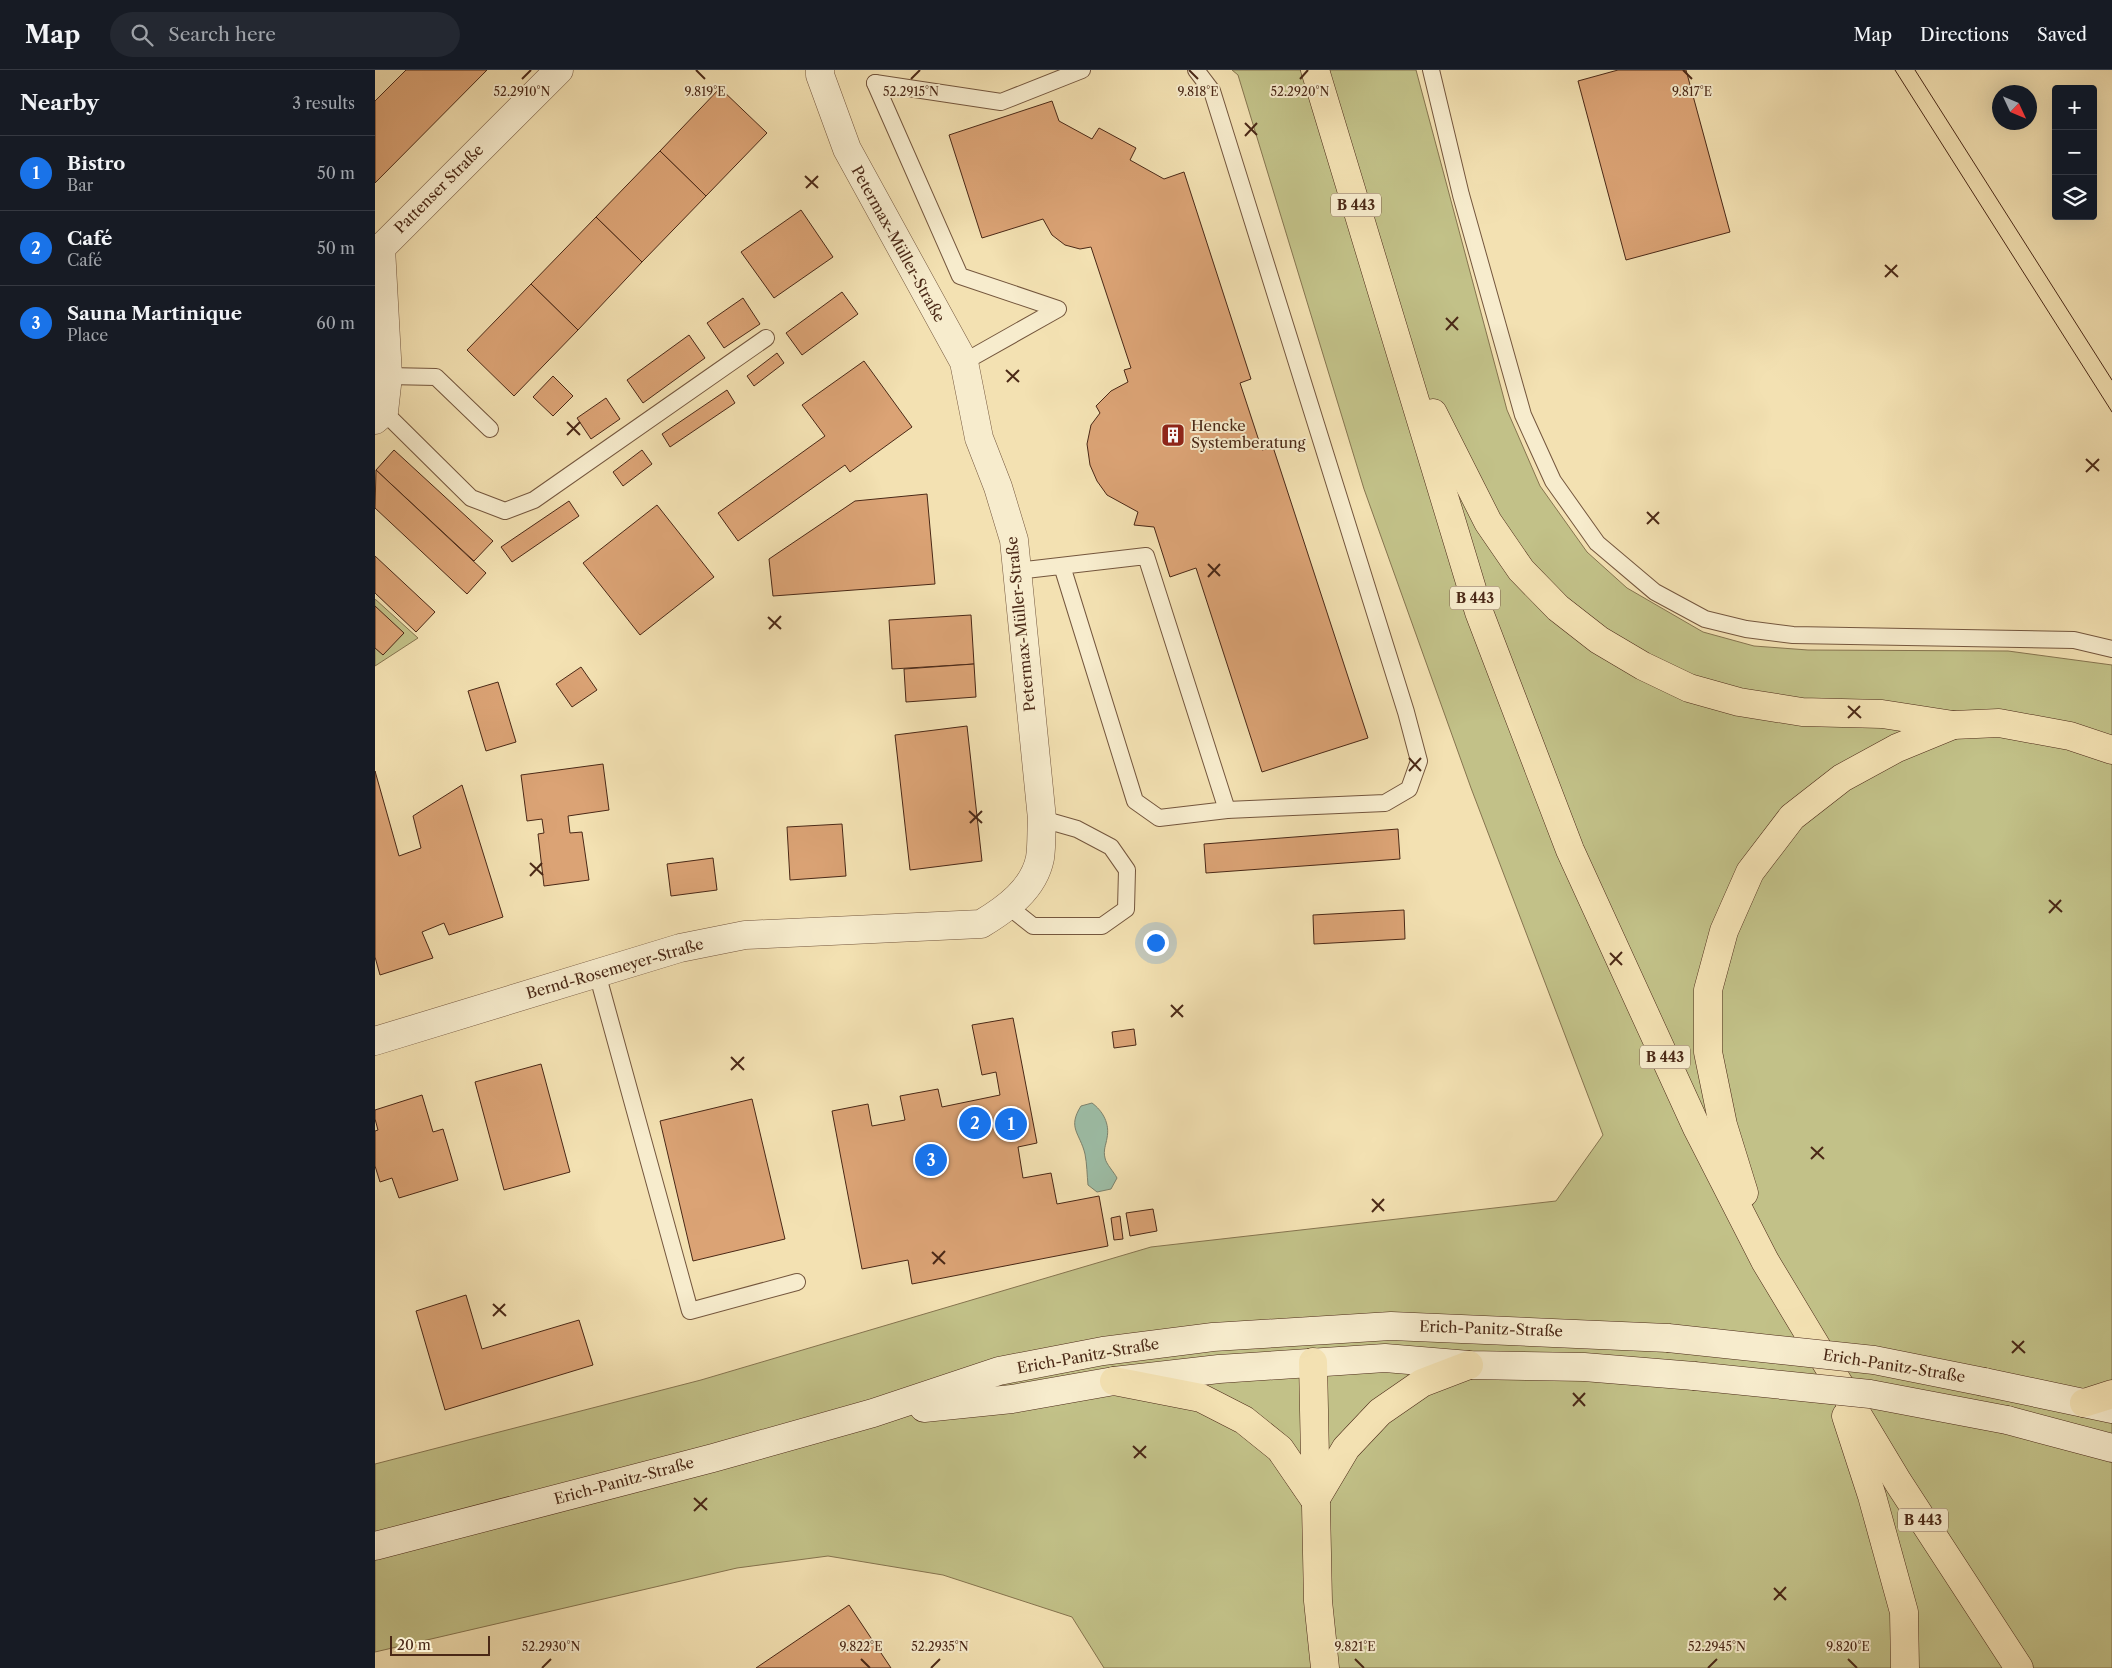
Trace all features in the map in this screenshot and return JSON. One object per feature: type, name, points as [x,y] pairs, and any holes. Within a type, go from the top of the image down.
[{"type":"main road","name":"B 443","points":[[1315,70],[1479,612],[1570,850],[1697,1128],[1765,1261],[1898,1482],[2019,1668]]},
{"type":"main road","points":[[1396,340],[1488,522],[1527,576],[1558,608],[1599,640],[1643,666],[1689,688],[1739,702],[1802,712],[1882,714],[1953,725],[1999,723],[2070,736],[2112,750]]},
{"type":"main road","points":[[1765,1261],[1723,1125],[1708,1052],[1708,990],[1724,931],[1749,872],[1792,817],[1842,778],[1897,748],[1953,725]]},
{"type":"main road","points":[[1313,1362],[1318,1601],[1325,1668]]},
{"type":"main road","points":[[1315,1500],[1345,1448],[1380,1412],[1422,1383],[1469,1365]]},
{"type":"main road","points":[[1830,1370],[1872,1496],[1904,1612],[1905,1668]]},
{"type":"main road","points":[[1114,1382],[1201,1398],[1244,1420],[1280,1449],[1315,1500]]},
{"type":"main road","points":[[2084,1403],[2112,1394]]},
{"type":"street","name":"Pattenser Straße","points":[[379,416],[388,376],[378,244],[559,70]]},
{"type":"street","name":"Petermax-Müller-Straße","points":[[821,70],[820,75],[847,150],[964,362],[979,438],[998,488],[1013,540],[1042,819],[1039,859]]},
{"type":"street","name":"Bernd-Rosemeyer-Straße","points":[[375,1041],[681,948],[745,935],[981,924],[1009,906],[1027,886],[1039,859]]},
{"type":"street","name":"Erich-Panitz-Straße","points":[[375,1546],[713,1458],[873,1413],[999,1371],[1075,1357],[1213,1337],[1311,1329],[1391,1326],[1668,1338],[1873,1360],[2112,1409]]},
{"type":"street","points":[[1311,1329],[1313,1362]]},
{"type":"street","name":"Erich-Panitz-Straße","points":[[873,1413],[1012,1399],[1114,1382],[1219,1369],[1385,1358],[1469,1365],[1584,1367],[1870,1394],[2007,1420],[2112,1448]]},
{"type":"lane","points":[[964,362],[1058,309],[960,276],[875,83],[1001,102],[1082,70]]},
{"type":"lane","points":[[1063,566],[1135,801],[1159,818],[1227,810],[1385,803],[1409,789],[1419,761],[1406,712],[1212,91],[1196,70]]},
{"type":"lane","points":[[1431,70],[1461,195],[1523,415],[1553,481],[1597,543],[1655,592],[1705,619],[1746,629],[1793,635],[2074,640],[2112,649]]},
{"type":"lane","points":[[379,416],[471,498],[505,511],[534,500],[766,338]]},
{"type":"lane","points":[[388,376],[436,377],[490,429]]},
{"type":"lane","points":[[1017,572],[1146,556],[1227,810]]},
{"type":"lane","points":[[1009,906],[1033,926],[1102,926],[1126,909],[1127,870],[1111,847],[1077,829],[1042,819]]},
{"type":"lane","points":[[597,973],[690,1311],[797,1282]]},
{"type":"shaded area","points":[[1232,70],[1416,70],[1507,410],[1540,486],[1587,552],[1627,588],[1703,632],[1754,646],[1808,650],[2008,651],[2112,665],[2112,1668],[1104,1668],[1072,1617],[943,1575],[828,1556],[737,1568],[375,1652],[375,1464],[701,1380],[1151,1247],[1556,1201],[1603,1135],[1471,788],[1364,489],[1238,75]]},
{"type":"shaded area","points":[[375,599],[418,638],[375,666]]},
{"type":"shaded area","points":[[1092,1103],[1102,1114],[1106,1123],[1108,1133],[1104,1150],[1105,1158],[1117,1178],[1111,1189],[1097,1192],[1088,1185],[1085,1154],[1075,1125],[1075,1120],[1081,1106]]},
{"type":"building","points":[[406,70],[487,70],[375,183],[375,101]]},
{"type":"building","points":[[1618,70],[1686,70],[1730,232],[1626,260],[1578,81]]},
{"type":"building","points":[[720,88],[767,133],[706,196],[660,151]]},
{"type":"building","name":"Hencke Systemberatung","points":[[1052,101],[1059,121],[1092,139],[1099,128],[1136,148],[1130,160],[1164,179],[1184,172],[1251,379],[1240,383],[1262,450],[1273,447],[1368,738],[1262,772],[1196,568],[1170,577],[1154,527],[1134,525],[1138,512],[1107,495],[1097,481],[1090,465],[1087,444],[1091,425],[1100,413],[1096,406],[1111,391],[1128,382],[1124,370],[1131,368],[1091,247],[1080,249],[1065,245],[1052,235],[1043,219],[982,238],[949,135]]},
{"type":"building","points":[[660,151],[706,196],[642,262],[596,217]]},
{"type":"building","points":[[801,210],[833,257],[774,298],[741,252]]},
{"type":"building","points":[[596,217],[642,262],[578,330],[531,284]]},
{"type":"building","points":[[531,284],[578,330],[514,396],[467,350]]},
{"type":"building","points":[[842,292],[858,314],[802,355],[786,333]]},
{"type":"building","points":[[743,298],[760,324],[724,348],[707,323]]},
{"type":"building","points":[[689,335],[705,358],[643,403],[627,380]]},
{"type":"building","points":[[777,353],[784,363],[754,386],[747,376]]},
{"type":"building","points":[[864,361],[912,427],[850,472],[845,465],[738,541],[718,513],[825,436],[802,405]]},
{"type":"building","points":[[553,376],[573,396],[553,416],[533,397]]},
{"type":"building","points":[[727,390],[735,403],[670,447],[662,434]]},
{"type":"building","points":[[606,398],[620,419],[591,439],[577,418]]},
{"type":"building","points":[[394,450],[493,541],[474,561],[376,470]]},
{"type":"building","points":[[642,450],[652,464],[623,486],[613,472]]},
{"type":"building","points":[[376,470],[486,573],[467,594],[375,508]]},
{"type":"building","points":[[927,494],[935,584],[773,596],[769,559],[855,501]]},
{"type":"building","points":[[569,501],[579,516],[512,562],[501,547]]},
{"type":"building","points":[[657,505],[714,577],[640,635],[583,563]]},
{"type":"building","points":[[375,556],[435,612],[416,632],[375,593]]},
{"type":"building","points":[[375,606],[404,633],[383,655],[375,648]]},
{"type":"building","points":[[971,615],[974,664],[892,669],[889,620]]},
{"type":"building","points":[[974,664],[976,697],[906,702],[904,669]]},
{"type":"building","points":[[581,667],[597,690],[572,707],[556,684]]},
{"type":"building","points":[[498,682],[516,742],[486,751],[468,691]]},
{"type":"building","points":[[967,726],[982,861],[910,870],[895,735]]},
{"type":"building","points":[[603,764],[609,810],[568,816],[570,833],[582,832],[589,880],[544,886],[538,834],[544,833],[542,819],[527,821],[521,775]]},
{"type":"building","points":[[375,771],[399,856],[421,848],[413,816],[462,785],[503,917],[449,935],[444,923],[422,932],[433,958],[380,975],[375,957]]},
{"type":"building","points":[[842,824],[846,876],[790,880],[787,827]]},
{"type":"building","points":[[1398,829],[1400,859],[1206,873],[1204,844]]},
{"type":"building","points":[[713,858],[717,890],[671,896],[667,864]]},
{"type":"building","points":[[1404,910],[1405,939],[1314,944],[1313,915]]},
{"type":"building","points":[[1013,1018],[1037,1143],[1018,1147],[1023,1178],[1051,1173],[1057,1204],[1099,1196],[1108,1246],[912,1284],[908,1260],[862,1269],[832,1111],[868,1104],[872,1126],[905,1120],[900,1096],[938,1089],[942,1107],[1000,1095],[996,1072],[982,1075],[972,1025]]},
{"type":"building","points":[[1134,1029],[1136,1045],[1114,1048],[1112,1032]]},
{"type":"building","points":[[541,1064],[570,1172],[504,1190],[475,1082]]},
{"type":"building","points":[[422,1095],[433,1132],[443,1129],[458,1180],[399,1198],[392,1178],[380,1182],[375,1166],[375,1131],[378,1130],[375,1110]]},
{"type":"building","points":[[752,1099],[785,1239],[693,1261],[660,1121]]},
{"type":"building","points":[[1153,1209],[1157,1231],[1130,1236],[1126,1213]]},
{"type":"building","points":[[1120,1216],[1123,1239],[1114,1240],[1111,1218]]},
{"type":"building","points":[[466,1295],[482,1349],[579,1320],[593,1365],[445,1410],[416,1311]]},
{"type":"building","points":[[849,1605],[891,1668],[756,1668]]},
{"type":"tram line","points":[[1895,70],[2112,412]]},
{"type":"tram line","points":[[1915,70],[2112,380]]},
{"type":"place","name":"Hencke Systemberatung","points":[[1173,435]]},
{"type":"place","name":"Café","points":[[975,1123]]},
{"type":"place","name":"Bistro","points":[[1011,1124]]},
{"type":"place","name":"Sauna Martinique","points":[[931,1160]]}]
